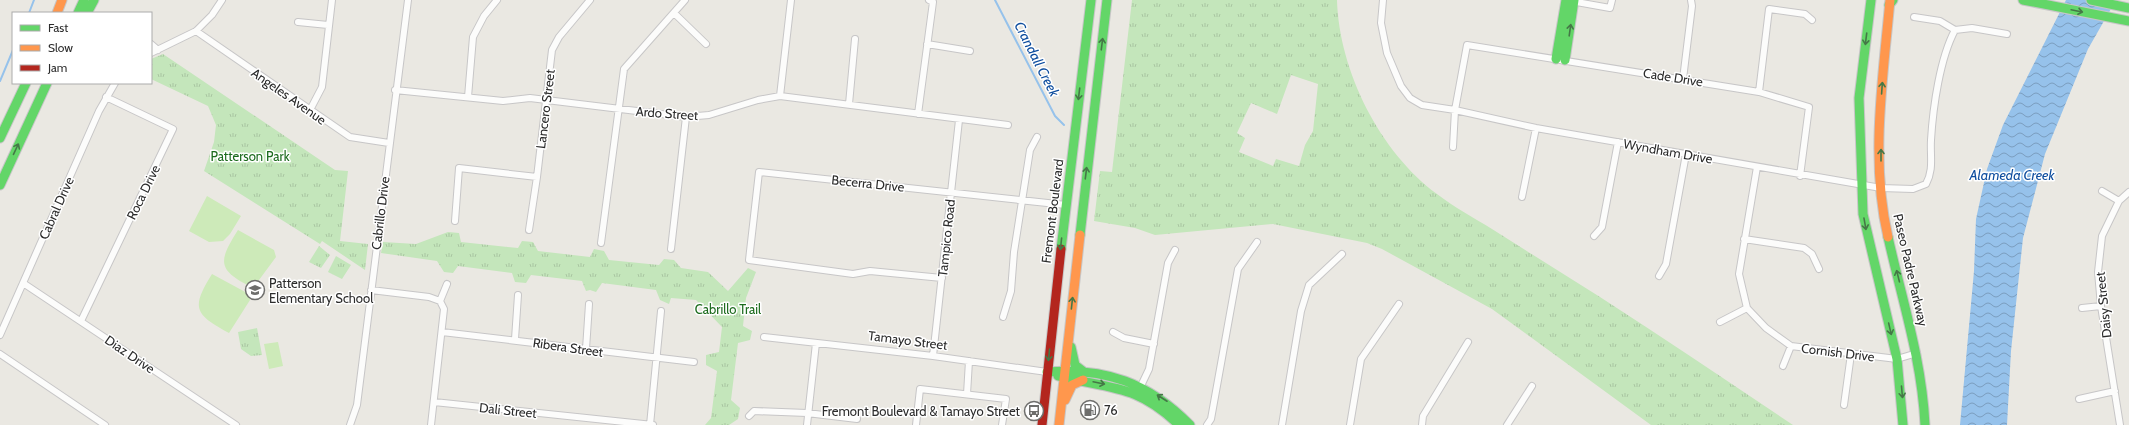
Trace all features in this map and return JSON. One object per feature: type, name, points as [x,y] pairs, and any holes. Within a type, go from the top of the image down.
[{"type":"main road","points":[[54,12],[58,0]]},
{"type":"main road","points":[[57,12],[62,0]]},
{"type":"main road","points":[[78,12],[84,0]]},
{"type":"main road","points":[[88,12],[94,0]]},
{"type":"main road","name":"Fremont Boulevard","points":[[1042,425],[1066,205],[1091,0]]},
{"type":"main road","points":[[1059,425],[1107,0]]},
{"type":"main road","points":[[1561,60],[1570,0]]},
{"type":"main road","points":[[1871,0],[1859,98],[1862,186],[1868,241],[1897,359],[1900,377],[1903,425]]},
{"type":"main road","points":[[2023,0],[2129,21]]},
{"type":"main road","points":[[2091,0],[2129,8]]},
{"type":"main road","name":"Paseo Padre Parkway","points":[[1891,2],[1881,91],[1881,188],[1886,229],[1918,353],[1925,398],[1925,425]]},
{"type":"main road","points":[[0,138],[26,84]]},
{"type":"main road","points":[[0,185],[46,84]]},
{"type":"main road","points":[[40,97],[53,84]]},
{"type":"main road","points":[[1060,413],[1069,390],[1084,376],[1073,361],[1069,331]]},
{"type":"main road","name":"Tamayo Street","points":[[1048,372],[1115,378],[1168,403],[1190,425]]},
{"type":"main road","name":"Tamayo Street","points":[[1139,390],[1163,409],[1179,425]]},
{"type":"street","points":[[152,53],[196,31],[212,15],[222,0]]},
{"type":"street","points":[[310,110],[322,87],[332,0]]},
{"type":"street","name":"Cabrillo Drive","points":[[350,425],[357,405],[395,90],[408,0]]},
{"type":"street","points":[[468,97],[473,37],[484,16],[497,0]]},
{"type":"street","name":"Lancero Street","points":[[529,230],[547,100],[552,50],[559,37],[590,0]]},
{"type":"street","points":[[601,243],[617,108],[624,69],[685,0]]},
{"type":"street","points":[[780,96],[791,0]]},
{"type":"street","points":[[918,114],[933,2],[929,0]]},
{"type":"street","name":"Wyndham Drive","points":[[1383,0],[1381,23],[1383,38],[1401,86],[1410,98],[1422,105],[1455,110],[1536,128],[1758,167],[1800,176],[1881,188],[1913,189],[1926,184],[1931,174],[1933,118],[1947,46],[1955,30]]},
{"type":"street","points":[[1570,0],[1610,8],[1612,0]]},
{"type":"street","points":[[1684,79],[1692,6],[1691,0]]},
{"type":"street","points":[[1759,92],[1769,9],[1805,14],[1812,20]]},
{"type":"street","points":[[674,13],[706,44]]},
{"type":"street","points":[[1914,17],[1940,21],[1955,30],[1972,28],[2007,34]]},
{"type":"street","points":[[298,22],[328,25]]},
{"type":"street","name":"Angeles Avenue","points":[[196,31],[350,138],[389,143]]},
{"type":"street","points":[[849,104],[855,39]]},
{"type":"street","points":[[927,44],[970,51]]},
{"type":"street","points":[[152,45],[158,50]]},
{"type":"street","name":"Cade Drive","points":[[1455,110],[1467,45],[1759,92],[1809,107],[1800,176]]},
{"type":"street","name":"Cabral Drive","points":[[0,335],[106,97],[114,84]]},
{"type":"street","name":"Ardo Street","points":[[395,90],[503,101],[530,98],[686,117],[710,115],[758,100],[780,96],[849,104],[959,120],[1008,125]]},
{"type":"street","name":"Roca Drive","points":[[81,321],[173,129],[106,97]]},
{"type":"street","points":[[1453,148],[1455,110]]},
{"type":"street","points":[[671,249],[686,117]]},
{"type":"street","name":"Tampico Road","points":[[933,356],[959,120]]},
{"type":"street","points":[[1522,197],[1536,128]]},
{"type":"street","points":[[1003,317],[1011,291],[1014,252],[1024,200],[1030,150],[1037,136]]},
{"type":"street","points":[[1594,236],[1602,227],[1618,142]]},
{"type":"street","points":[[1659,276],[1666,264],[1686,154]]},
{"type":"street","points":[[1720,322],[1747,308],[1739,274],[1758,167]]},
{"type":"street","points":[[454,221],[459,168],[537,177]]},
{"type":"street","name":"Becerra Drive","points":[[942,278],[870,271],[854,274],[749,260],[759,172],[951,192],[995,199],[1024,200],[1066,205]]},
{"type":"street","points":[[2102,191],[2119,202]]},
{"type":"street","name":"Daisy Street","points":[[2120,425],[2101,306],[2098,272],[2102,236],[2119,202],[2129,192]]},
{"type":"street","points":[[1744,239],[1804,248],[1812,254],[1819,269]]},
{"type":"street","points":[[1207,425],[1211,419],[1238,269],[1257,242]]},
{"type":"street","points":[[1139,390],[1149,369],[1168,263],[1175,250]]},
{"type":"street","points":[[1282,425],[1301,310],[1309,285],[1342,254]]},
{"type":"street","name":"Diaz Drive","points":[[23,283],[236,425]]},
{"type":"street","points":[[440,301],[447,284]]},
{"type":"street","points":[[371,290],[429,297],[440,301],[444,309],[431,425]]},
{"type":"street","points":[[515,339],[518,295]]},
{"type":"street","points":[[586,349],[589,304]]},
{"type":"street","points":[[1350,425],[1361,359],[1399,304]]},
{"type":"street","points":[[2082,308],[2101,306]]},
{"type":"street","name":"Cornish Drive","points":[[1747,308],[1766,328],[1791,346],[1897,359],[1918,353]]},
{"type":"street","points":[[651,425],[655,358],[661,311]]},
{"type":"street","name":"Ribera Street","points":[[442,332],[515,339],[694,362]]},
{"type":"street","points":[[1113,332],[1124,338],[1154,344]]},
{"type":"street","name":"Tamayo Street","points":[[764,337],[933,356],[1048,372]]},
{"type":"street","points":[[1422,425],[1423,416],[1468,342]]},
{"type":"street","points":[[807,425],[807,413],[816,343]]},
{"type":"street","points":[[1783,366],[1791,346]]},
{"type":"street","points":[[0,354],[105,425]]},
{"type":"street","points":[[1844,405],[1851,354]]},
{"type":"street","points":[[966,394],[969,361]]},
{"type":"street","points":[[1507,425],[1532,386]]},
{"type":"street","points":[[916,425],[920,389],[1006,399],[1002,425]]},
{"type":"street","points":[[2079,399],[2115,392]]},
{"type":"street","name":"Dali Street","points":[[434,402],[651,425]]},
{"type":"street","points":[[749,416],[754,411],[807,413],[857,419]]},
{"type":"green space","points":[[1132,0],[1337,0],[1345,54],[1354,82],[1366,108],[1381,133],[1416,177],[1450,203],[1600,297],[1793,425],[1651,425],[1492,309],[1382,249],[1367,243],[1273,224],[1155,235],[1135,228],[1094,221],[1100,171],[1112,172]],"holes":[[[1291,75],[1318,84],[1313,131],[1305,145],[1299,166],[1276,159],[1273,166],[1239,152],[1245,138],[1237,133],[1251,103],[1277,114]]]},
{"type":"green space","name":"Patterson Park","points":[[163,54],[335,170],[348,171],[340,241],[368,244],[365,270],[322,241],[320,244],[204,171],[214,142],[216,125],[208,106],[152,79],[152,59]]},
{"type":"green space","points":[[207,196],[241,216],[230,234],[223,241],[209,242],[189,231]]},
{"type":"green space","points":[[238,230],[274,250],[276,257],[253,288],[233,276],[224,265],[224,258],[227,250]]},
{"type":"green space","name":"Cabrillo Trail","points":[[448,232],[459,233],[461,242],[518,248],[522,241],[533,242],[538,251],[590,257],[594,249],[604,251],[609,260],[659,265],[664,259],[674,260],[681,268],[708,272],[728,291],[748,268],[756,272],[746,298],[743,326],[752,331],[750,340],[738,343],[731,400],[740,408],[738,419],[729,425],[705,425],[711,418],[717,371],[706,365],[706,355],[719,352],[722,327],[696,300],[671,298],[669,304],[660,300],[656,290],[602,283],[596,292],[590,290],[586,291],[582,281],[531,275],[526,283],[515,282],[512,273],[458,266],[453,273],[444,272],[437,261],[381,253],[383,242],[416,244]]},
{"type":"green space","points":[[319,246],[330,255],[321,268],[309,262]]},
{"type":"green space","points":[[336,256],[351,265],[342,279],[328,272]]},
{"type":"green space","points":[[212,274],[249,294],[250,300],[229,333],[209,321],[200,309],[199,303],[201,295]]},
{"type":"green space","points":[[257,328],[262,355],[251,356],[241,349],[238,332]]},
{"type":"green space","points":[[278,342],[283,366],[269,369],[264,344]]},
{"type":"water","name":"Alameda Creek","points":[[2066,0],[2116,0],[2088,49],[2045,154],[2023,238],[2011,351],[2007,425],[1960,425],[1974,271],[1976,219],[1987,169],[2003,125]]},
{"type":"waterway","points":[[29,12],[34,0]]},
{"type":"waterway","name":"Crandall Creek","points":[[995,0],[1055,116],[1064,125]]},
{"type":"waterway","points":[[0,81],[12,52]]},
{"type":"traffic: fast","points":[[78,12],[84,0]]},
{"type":"traffic: fast","points":[[88,12],[94,0]]},
{"type":"traffic: fast","points":[[1061,249],[1091,0]]},
{"type":"traffic: fast","points":[[1080,235],[1107,0]]},
{"type":"traffic: fast","points":[[1556,59],[1566,0]]},
{"type":"traffic: fast","points":[[1565,60],[1574,0]]},
{"type":"traffic: fast","points":[[1871,0],[1859,98],[1863,214],[1897,359],[1903,425]]},
{"type":"traffic: fast","points":[[1889,5],[1893,0]]},
{"type":"traffic: fast","points":[[2023,0],[2129,21]]},
{"type":"traffic: fast","points":[[2091,0],[2129,8]]},
{"type":"traffic: fast","points":[[0,138],[26,84]]},
{"type":"traffic: fast","points":[[0,185],[47,84]]},
{"type":"traffic: fast","points":[[1888,237],[1916,354],[1925,425]]},
{"type":"traffic: fast","points":[[1071,347],[1075,365],[1084,372]]},
{"type":"traffic: fast","points":[[1047,372],[1088,372],[1107,375],[1125,381],[1142,388],[1159,398],[1190,425]]},
{"type":"traffic: fast","points":[[1058,376],[1108,386],[1136,395],[1150,402],[1179,425]]},
{"type":"traffic: slow","points":[[57,12],[62,0]]},
{"type":"traffic: slow","points":[[1888,237],[1883,208],[1879,149],[1882,89],[1890,0]]},
{"type":"traffic: slow","points":[[1059,425],[1080,235]]},
{"type":"traffic: slow","points":[[1065,400],[1072,385],[1083,380]]},
{"type":"traffic: jam","points":[[1042,425],[1061,249]]},
{"type":"place","name":"Patterson Elementary School","points":[[255,290]]},
{"type":"place","name":"76","points":[[1090,410]]},
{"type":"place","name":"Fremont Boulevard & Tamayo Street","points":[[1034,411]]}]
